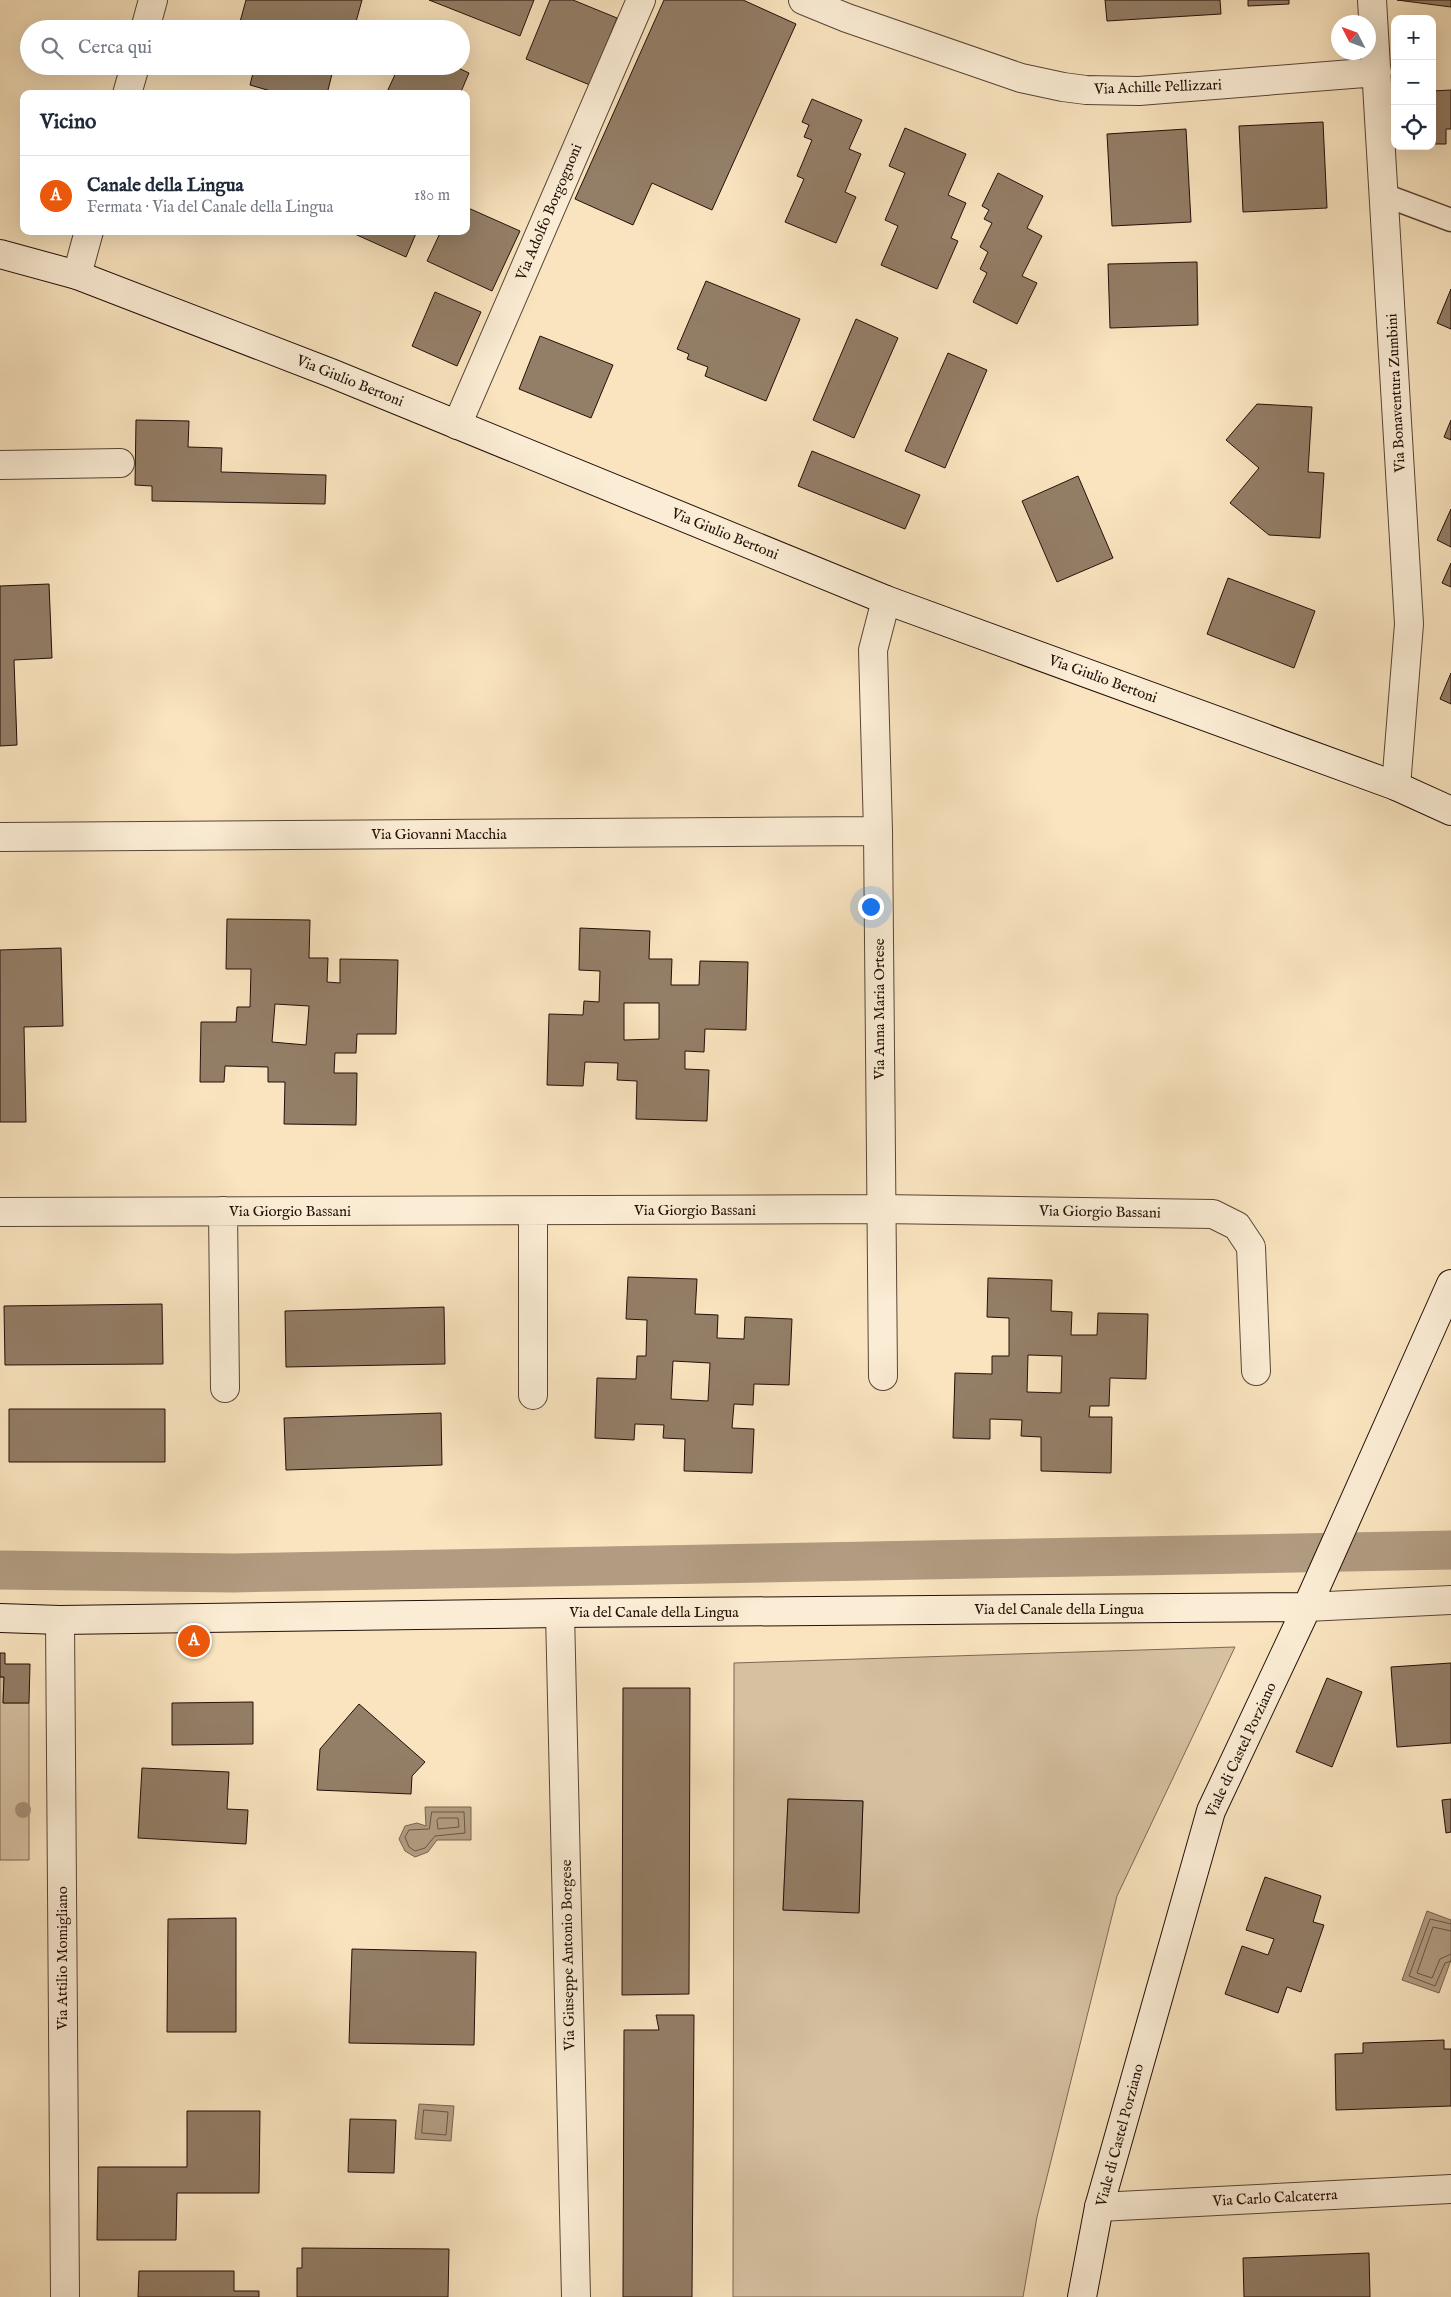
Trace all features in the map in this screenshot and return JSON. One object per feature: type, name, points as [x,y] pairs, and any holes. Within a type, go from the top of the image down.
[{"type":"street","points":[[147,20],[153,0]]},
{"type":"street","name":"Via Adolfo Borgognoni","points":[[457,425],[641,0]]},
{"type":"street","name":"Via Achille Pellizzari","points":[[803,0],[847,18],[1021,78],[1063,87],[1139,91],[1377,72]]},
{"type":"street","name":"Via Bonaventura Zumbini","points":[[1372,0],[1409,624],[1396,786]]},
{"type":"street","points":[[128,90],[132,75]]},
{"type":"street","points":[[77,275],[88,235]]},
{"type":"street","name":"Via Giulio Bertoni","points":[[0,254],[77,275],[331,373],[886,600],[1396,786],[1451,811]]},
{"type":"street","points":[[0,465],[120,463]]},
{"type":"street","name":"Via Anna Maria Ortese","points":[[883,1376],[878,831],[873,650],[886,600]]},
{"type":"street","name":"Via Giovanni Macchia","points":[[0,837],[878,831]]},
{"type":"street","name":"Via Giorgio Bassani","points":[[0,1212],[880,1209],[1213,1214],[1237,1226],[1251,1247],[1256,1371]]},
{"type":"street","points":[[222,1211],[225,1388]]},
{"type":"street","points":[[533,1211],[533,1395]]},
{"type":"street","name":"Viale di Castel Porziano","points":[[1082,2297],[1099,2207],[1211,1811],[1313,1595],[1448,1295]]},
{"type":"street","name":"Via del Canale della Lingua","points":[[0,1618],[60,1620],[560,1613],[1313,1595],[1451,1600]]},
{"type":"street","name":"Via Giuseppe Antonio Borgese","points":[[560,1613],[576,2297]]},
{"type":"street","name":"Via Attilio Momigliano","points":[[60,1620],[64,2297]]},
{"type":"street","name":"Via Carlo Calcaterra","points":[[1099,2207],[1451,2189]]},
{"type":"lane","points":[[1384,195],[1451,220]]},
{"type":"shaded area","points":[[1235,1647],[1117,1896],[1037,2217],[1023,2297],[733,2297],[734,1663]],"holes":[[[788,1799],[863,1801],[859,1912],[783,1910]]]},
{"type":"shaded area","points":[[0,1677],[4,1677],[3,1703],[29,1703],[29,1860],[0,1860]]},
{"type":"water","points":[[425,1807],[471,1807],[471,1840],[437,1840],[428,1852],[415,1857],[405,1851],[399,1839],[405,1826],[417,1823],[426,1826]]},
{"type":"water","points":[[1427,1911],[1451,1920],[1451,1960],[1439,1993],[1402,1980]]},
{"type":"water","points":[[419,2104],[454,2106],[451,2141],[415,2139]]},
{"type":"building","points":[[246,0],[362,0],[356,20],[240,20]]},
{"type":"building","points":[[429,0],[534,0],[520,36]]},
{"type":"building","points":[[550,0],[573,0],[617,18],[590,85],[526,59]]},
{"type":"building","points":[[664,0],[743,0],[796,24],[712,210],[652,183],[633,225],[575,199]]},
{"type":"building","points":[[1105,0],[1220,0],[1221,14],[1107,21]]},
{"type":"building","points":[[1248,0],[1289,0],[1289,4],[1248,6]]},
{"type":"building","points":[[1397,0],[1451,0],[1451,7]]},
{"type":"building","points":[[252,75],[332,75],[328,90],[267,90],[250,85]]},
{"type":"building","points":[[395,75],[468,75],[462,90],[388,90]]},
{"type":"building","points":[[1451,90],[1451,129],[1446,129],[1446,144],[1436,144],[1436,91]]},
{"type":"building","points":[[812,99],[862,120],[849,149],[861,154],[845,192],[856,197],[836,243],[785,222],[804,179],[797,176],[812,140],[804,137],[809,125],[802,122]]},
{"type":"building","points":[[1323,122],[1327,208],[1243,212],[1239,126]]},
{"type":"building","points":[[905,128],[966,154],[948,195],[966,203],[951,238],[958,241],[937,289],[881,265],[898,226],[885,220],[905,173],[889,166]]},
{"type":"building","points":[[1186,129],[1191,222],[1112,226],[1107,134]]},
{"type":"building","points":[[998,173],[1043,196],[1027,228],[1042,236],[1022,276],[1037,283],[1017,324],[973,302],[987,273],[980,269],[988,252],[980,247],[992,223],[984,219],[989,210],[982,206]]},
{"type":"building","points":[[470,209],[520,231],[492,291],[427,261],[439,235],[470,235]]},
{"type":"building","points":[[357,235],[415,235],[406,257]]},
{"type":"building","points":[[1197,262],[1198,325],[1110,328],[1108,264]]},
{"type":"building","points":[[706,281],[800,319],[766,401],[705,376],[708,367],[687,359],[689,354],[677,349]]},
{"type":"building","points":[[1451,289],[1451,329],[1437,323]]},
{"type":"building","points":[[435,292],[481,312],[457,366],[412,346]]},
{"type":"building","points":[[856,319],[898,338],[854,438],[813,420]]},
{"type":"building","points":[[540,336],[613,365],[591,418],[519,389]]},
{"type":"building","points":[[948,353],[987,370],[945,468],[905,451]]},
{"type":"building","points":[[1257,404],[1312,407],[1308,472],[1324,473],[1320,538],[1269,535],[1230,503],[1259,468],[1226,440]]},
{"type":"building","points":[[136,420],[189,421],[188,447],[222,448],[221,472],[326,475],[325,504],[152,501],[152,486],[135,485]]},
{"type":"building","points":[[1451,420],[1451,440],[1444,437]]},
{"type":"building","points":[[812,451],[920,495],[905,529],[798,486]]},
{"type":"building","points":[[1078,476],[1113,558],[1057,582],[1022,501]]},
{"type":"building","points":[[1451,509],[1451,547],[1437,540]]},
{"type":"building","points":[[1451,563],[1451,587],[1442,583]]},
{"type":"building","points":[[1228,578],[1315,611],[1294,668],[1207,634]]},
{"type":"building","points":[[49,584],[52,658],[14,660],[17,745],[0,746],[0,586]]},
{"type":"building","points":[[1451,673],[1451,704],[1440,699]]},
{"type":"building","points":[[227,919],[310,920],[309,958],[328,958],[327,982],[340,983],[340,959],[398,960],[396,1034],[357,1034],[356,1053],[335,1053],[334,1073],[357,1073],[356,1125],[284,1124],[285,1082],[268,1082],[268,1067],[225,1066],[224,1082],[200,1082],[201,1022],[236,1022],[237,1007],[250,1007],[251,969],[226,969]],"holes":[[[275,1004],[309,1006],[306,1045],[272,1042]]]},
{"type":"building","points":[[580,928],[650,931],[649,959],[672,959],[671,985],[699,985],[700,961],[748,962],[746,1030],[705,1029],[704,1052],[685,1051],[685,1069],[709,1070],[707,1121],[636,1119],[637,1081],[617,1080],[618,1063],[585,1062],[583,1086],[547,1085],[549,1014],[583,1015],[584,1001],[599,1002],[600,971],[579,970]],"holes":[[[624,1003],[659,1003],[659,1039],[624,1040]]]},
{"type":"building","points":[[61,948],[63,1026],[24,1027],[26,1122],[0,1122],[0,950]]},
{"type":"building","points":[[628,1277],[697,1279],[695,1314],[718,1315],[717,1338],[744,1339],[745,1317],[792,1319],[789,1385],[754,1384],[753,1405],[734,1404],[732,1428],[754,1429],[752,1473],[684,1471],[685,1439],[663,1438],[664,1425],[635,1424],[634,1440],[595,1438],[597,1378],[636,1379],[637,1356],[646,1356],[647,1320],[626,1319]],"holes":[[[673,1361],[710,1363],[708,1401],[671,1399]]]},
{"type":"building","points":[[988,1278],[1052,1280],[1051,1311],[1072,1312],[1071,1335],[1097,1335],[1098,1313],[1148,1314],[1146,1379],[1110,1378],[1109,1406],[1090,1406],[1089,1417],[1112,1417],[1111,1473],[1041,1471],[1041,1437],[1021,1436],[1022,1420],[990,1419],[990,1439],[953,1438],[955,1373],[992,1374],[992,1356],[1009,1356],[1009,1318],[987,1317]],"holes":[[[1028,1355],[1062,1356],[1061,1393],[1027,1392]]]},
{"type":"building","points":[[162,1304],[163,1364],[5,1365],[4,1306]]},
{"type":"building","points":[[444,1307],[445,1364],[286,1367],[285,1311]]},
{"type":"building","points":[[9,1409],[165,1409],[165,1462],[9,1462]]},
{"type":"building","points":[[441,1413],[442,1465],[286,1470],[284,1418]]},
{"type":"building","points":[[0,1653],[5,1653],[5,1664],[30,1664],[29,1703],[3,1703],[4,1677],[0,1677]]},
{"type":"building","points":[[1451,1663],[1451,1743],[1397,1747],[1391,1667]]},
{"type":"building","points":[[1327,1678],[1362,1692],[1332,1767],[1296,1752]]},
{"type":"building","points":[[623,1688],[690,1688],[689,1994],[622,1995]]},
{"type":"building","points":[[253,1702],[253,1744],[172,1745],[172,1703]]},
{"type":"building","points":[[359,1704],[425,1762],[412,1776],[411,1794],[317,1790],[320,1749]]},
{"type":"building","points":[[142,1768],[229,1772],[227,1809],[248,1810],[246,1844],[138,1838]]},
{"type":"building","points":[[788,1799],[863,1801],[859,1913],[783,1910]]},
{"type":"building","points":[[1451,1799],[1451,1832],[1446,1833],[1442,1800]]},
{"type":"building","points":[[1265,1877],[1321,1896],[1313,1922],[1324,1925],[1301,1992],[1287,1987],[1278,2013],[1225,1994],[1242,1946],[1268,1955],[1274,1939],[1246,1930]]},
{"type":"building","points":[[236,1918],[236,2032],[167,2032],[168,1919]]},
{"type":"building","points":[[352,1949],[476,1952],[474,2045],[349,2043]]},
{"type":"building","points":[[656,2015],[694,2015],[692,2297],[623,2297],[624,2030],[659,2030]]},
{"type":"building","points":[[1444,2040],[1444,2049],[1451,2049],[1451,2106],[1336,2110],[1335,2054],[1363,2053],[1363,2043]]},
{"type":"building","points":[[187,2111],[260,2111],[259,2193],[177,2193],[176,2240],[97,2240],[98,2167],[187,2167]]},
{"type":"building","points":[[350,2119],[396,2120],[394,2173],[348,2172]]},
{"type":"building","points":[[302,2248],[449,2249],[448,2297],[297,2297],[297,2268],[302,2268]]},
{"type":"building","points":[[1369,2253],[1370,2297],[1244,2297],[1243,2258]]},
{"type":"building","points":[[139,2271],[234,2271],[234,2291],[259,2291],[259,2297],[138,2297]]},
{"type":"waterway","points":[[0,1570],[233,1573],[1451,1550]]},
{"type":"place","name":"Canale della Lingua","points":[[194,1641]]}]
